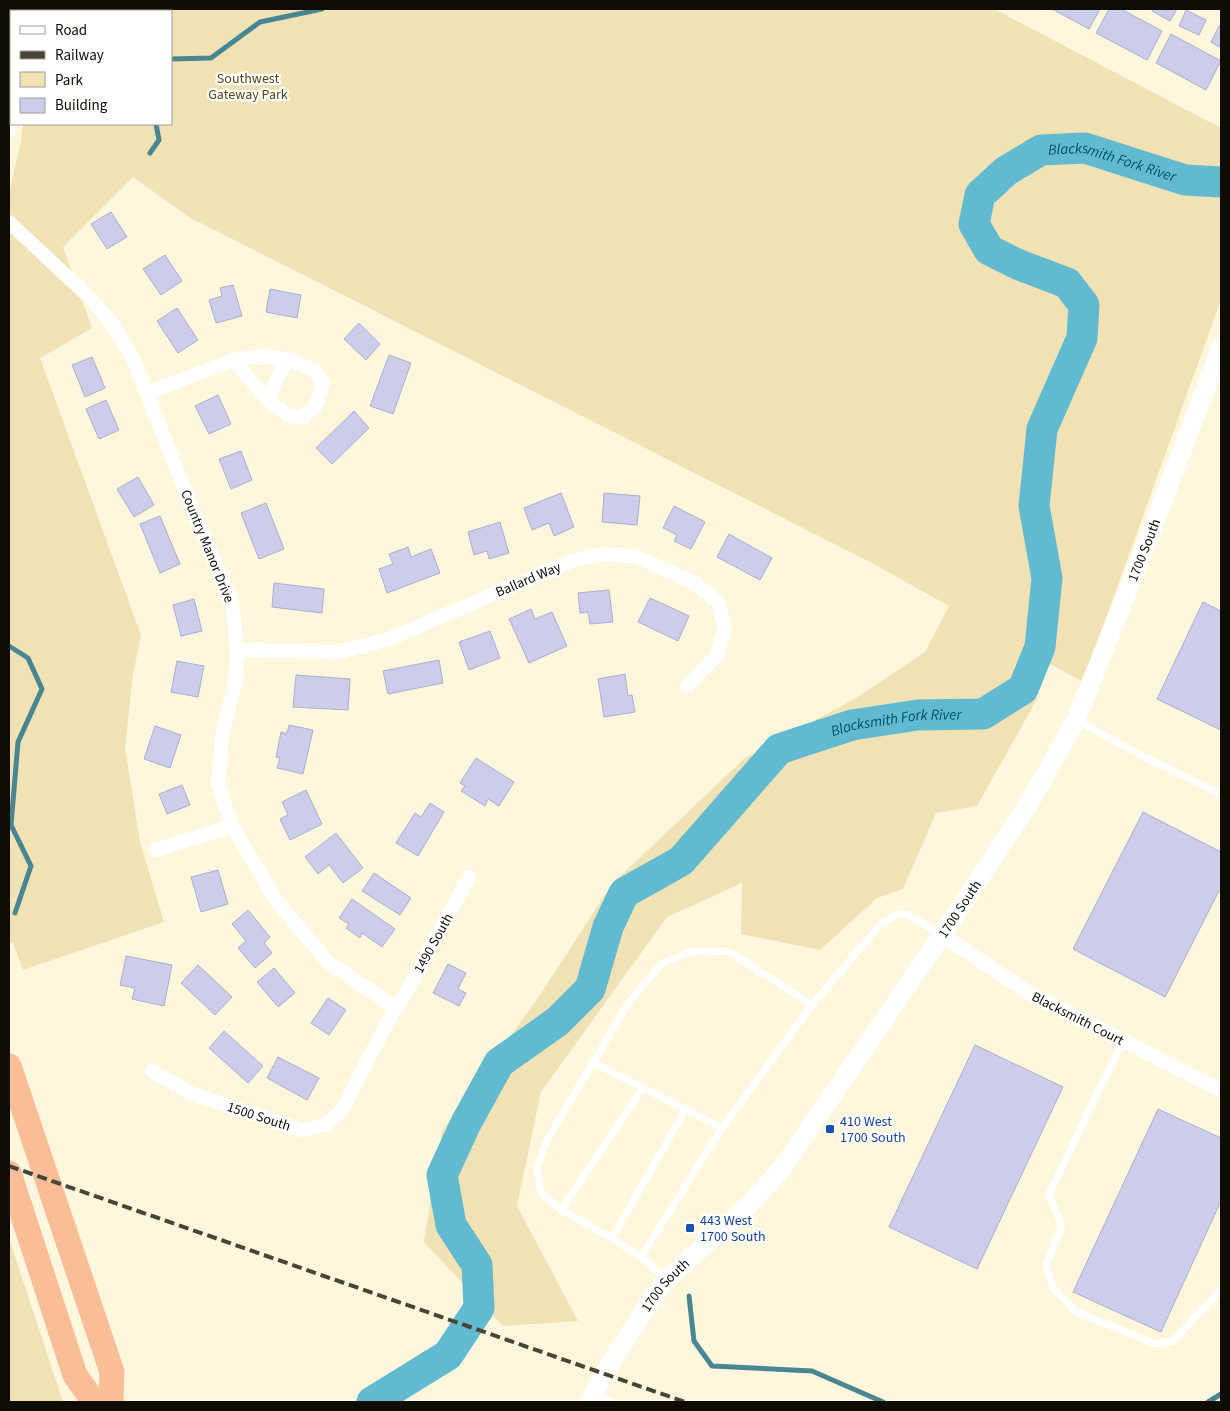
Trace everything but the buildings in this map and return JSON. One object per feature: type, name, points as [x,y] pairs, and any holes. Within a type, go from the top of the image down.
[{"type":"highway","points":[[9,1066],[112,1372],[111,1402]]},
{"type":"highway","points":[[9,1173],[75,1375],[94,1402]]},
{"type":"street","name":"Country Manor Drive","points":[[9,222],[90,298],[111,322],[133,358],[196,518],[232,602],[237,650],[236,680],[223,731],[218,783],[232,826],[278,903],[328,962],[396,1008]]},
{"type":"street","name":"1700 South","points":[[591,1399],[604,1374],[648,1303],[665,1281],[750,1204],[783,1167],[942,935],[1030,802],[1076,720],[1151,532],[1221,348]]},
{"type":"street","points":[[147,394],[233,360],[262,356],[287,359],[314,370],[323,382],[316,406],[302,417],[289,416],[267,399],[233,360]]},
{"type":"street","points":[[267,399],[287,359]]},
{"type":"street","name":"Ballard Way","points":[[237,650],[339,652],[389,639],[571,561],[602,554],[637,556],[694,583],[718,602],[725,627],[717,656],[688,686]]},
{"type":"street","points":[[156,850],[232,826]]},
{"type":"street","name":"1490 South","points":[[396,1008],[469,877]]},
{"type":"street","name":"Blacksmith Court","points":[[942,935],[1029,993],[1221,1090]]},
{"type":"street","name":"1500 South","points":[[152,1071],[190,1093],[302,1130],[326,1125],[342,1110],[396,1008]]},
{"type":"lane","points":[[1076,720],[1144,757],[1221,794]]},
{"type":"lane","points":[[641,1257],[722,1128],[812,1005],[880,925],[895,915],[908,914],[942,935]]},
{"type":"lane","points":[[665,1281],[648,1262],[612,1238],[561,1210],[541,1192],[537,1168],[547,1140],[629,1002],[662,963],[693,951],[730,952],[812,1005]]},
{"type":"lane","points":[[1123,1041],[1049,1194],[1062,1227],[1046,1265],[1053,1288],[1075,1311],[1155,1344],[1172,1342],[1221,1290]]},
{"type":"lane","points":[[594,1063],[722,1128]]},
{"type":"lane","points":[[561,1210],[643,1088]]},
{"type":"lane","points":[[612,1238],[686,1110]]},
{"type":"lane","points":[[591,1399],[614,1402]]},
{"type":"green space","name":"Southwest Gateway Park","points":[[994,9],[1221,128],[1221,300],[1083,682],[1030,653],[1037,699],[977,806],[936,813],[903,889],[877,898],[820,950],[741,934],[742,883],[667,917],[541,1092],[517,1206],[578,1321],[503,1326],[424,1242],[442,1131],[538,998],[612,884],[745,758],[856,698],[925,652],[949,606],[872,563],[189,217],[133,177],[63,247],[92,328],[40,358],[141,635],[133,675],[125,747],[140,842],[164,922],[23,970],[13,943],[9,943],[9,193],[23,125],[172,125],[172,10],[31,10]]},
{"type":"green space","points":[[9,1238],[63,1402],[9,1402]]},
{"type":"waterway","points":[[172,59],[211,58],[260,22],[322,9]]},
{"type":"waterway","points":[[150,153],[159,140],[156,125]]},
{"type":"waterway","name":"Blacksmith Fork River","points":[[372,1402],[448,1355],[479,1308],[477,1265],[451,1225],[442,1175],[466,1123],[499,1063],[558,1021],[590,989],[608,927],[624,893],[681,861],[779,749],[852,725],[918,715],[983,714],[1023,689],[1040,647],[1047,578],[1034,506],[1042,429],[1082,338],[1084,305],[1067,283],[1017,264],[989,250],[974,224],[980,195],[1006,171],[1041,150],[1085,148],[1185,180],[1221,182]]},
{"type":"waterway","points":[[9,646],[28,658],[42,689],[18,742],[11,825],[31,866],[15,913]]},
{"type":"waterway","points":[[689,1296],[694,1341],[712,1366],[812,1371],[883,1402]]},
{"type":"waterway","points":[[1208,1402],[1221,1394]]},
{"type":"railway","points":[[9,1166],[685,1402]]},
{"type":"place","name":"410 West 1700 South","points":[[830,1129]]},
{"type":"place","name":"443 West 1700 South","points":[[690,1228]]}]
